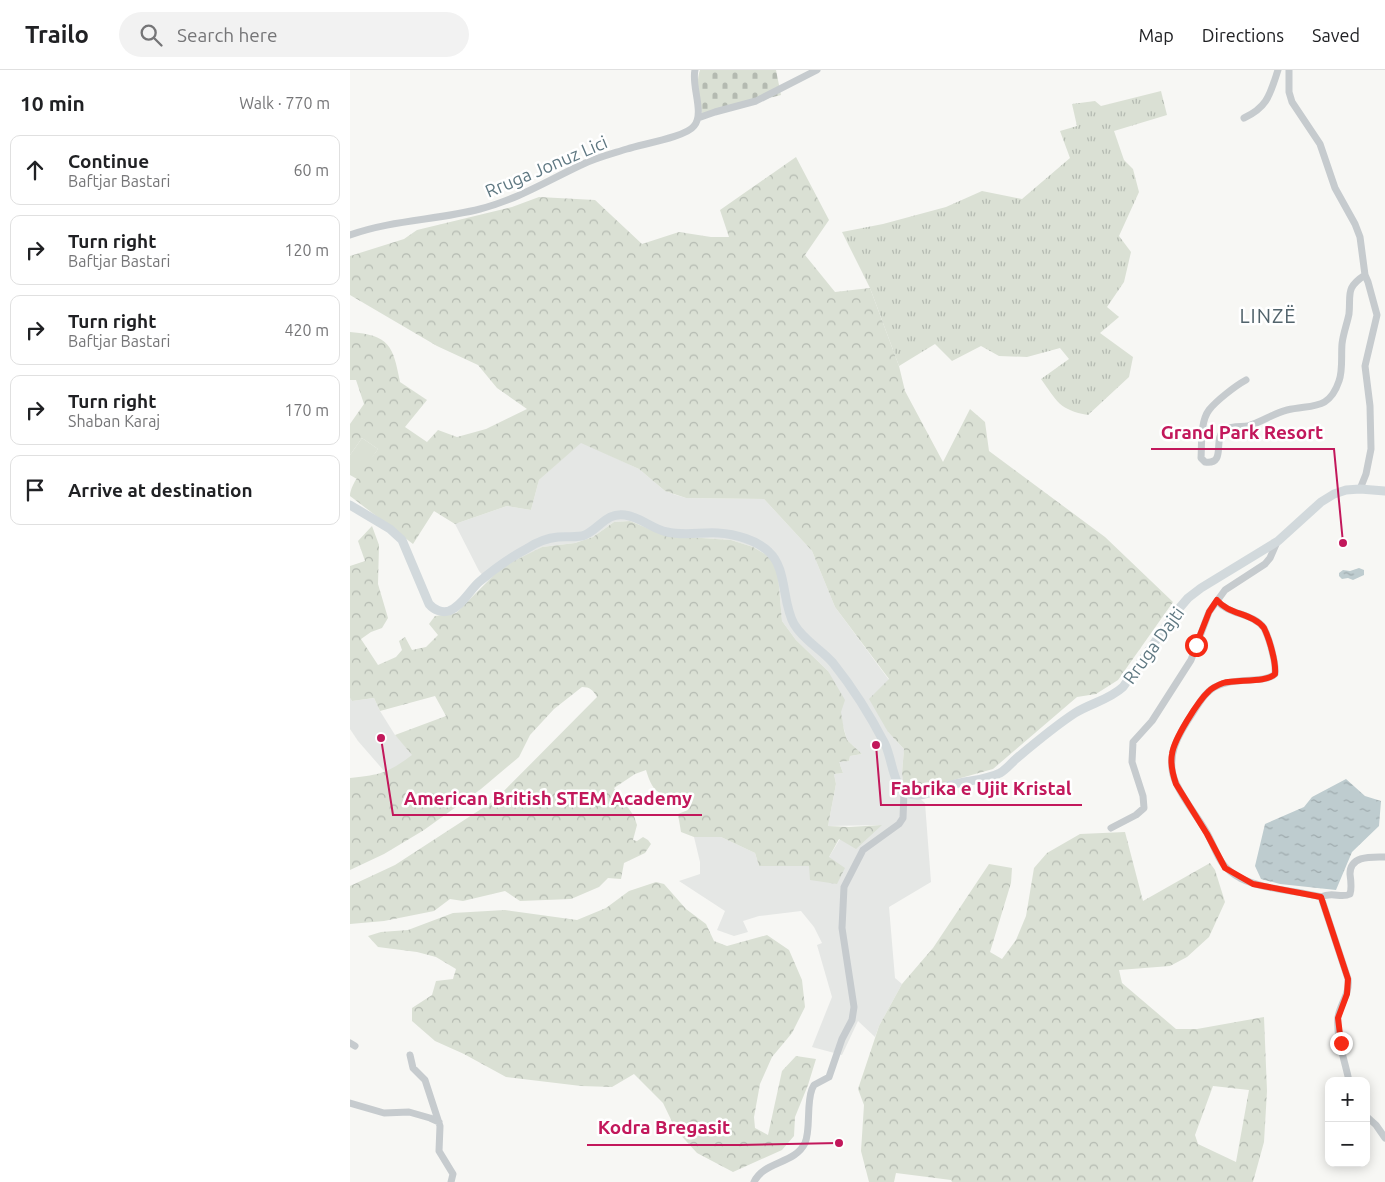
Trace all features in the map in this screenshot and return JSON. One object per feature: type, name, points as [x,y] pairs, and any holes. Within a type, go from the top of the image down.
[{"type":"main road","name":"Rruga Dajti","points":[[904,792],[915,796],[922,795],[951,784],[982,780],[1001,772],[1030,747],[1078,711],[1118,692],[1176,612],[1188,598],[1201,588],[1278,541],[1321,502],[1334,494],[1346,490],[1360,489],[1385,491]]},
{"type":"main road","points":[[350,505],[397,534],[406,548],[426,599],[432,608],[442,611],[451,610],[456,607],[478,583],[529,547],[549,539],[585,535],[605,519],[617,514],[631,516],[667,532],[678,534],[718,533],[738,537],[757,544],[776,560],[787,608],[793,622],[803,637],[831,661],[864,705],[886,745],[897,783],[904,792]]},
{"type":"street","points":[[695,70],[694,82],[698,118],[756,101],[817,70]]},
{"type":"street","points":[[1244,118],[1264,105],[1269,97],[1278,70]]},
{"type":"street","points":[[1289,70],[1289,92],[1292,102],[1320,144],[1336,188],[1355,224],[1360,238],[1365,275],[1377,315],[1365,366],[1370,406],[1371,449],[1366,474],[1360,489]]},
{"type":"street","name":"Rruga Jonuz Lici","points":[[350,235],[364,229],[456,214],[513,199],[597,159],[638,145],[685,133],[694,126],[698,118]]},
{"type":"street","points":[[1246,380],[1237,385],[1208,411],[1204,424],[1201,458],[1205,462],[1217,459],[1219,453],[1218,441],[1221,433],[1226,429],[1248,426],[1287,410],[1320,405],[1327,402],[1335,392],[1340,379],[1342,341],[1349,315],[1348,296],[1352,286],[1365,275]]},
{"type":"street","points":[[1111,828],[1136,816],[1144,808],[1143,796],[1132,762],[1133,742],[1152,721],[1191,660],[1209,612],[1217,600],[1225,590],[1265,564],[1278,541]]},
{"type":"street","points":[[1217,600],[1223,607],[1254,620],[1262,626],[1267,633],[1275,660],[1275,674],[1268,678],[1226,682],[1208,692],[1191,716],[1174,746],[1172,761],[1173,776],[1176,784],[1207,834],[1225,868],[1253,884],[1321,897],[1334,894],[1346,896],[1352,890],[1350,871],[1356,861],[1365,858],[1385,857]]},
{"type":"street","points":[[754,1182],[768,1168],[796,1154],[805,1143],[812,1089],[814,1085],[829,1077],[842,1039],[854,1015],[842,928],[844,887],[863,850],[899,824],[903,818],[904,792]]},
{"type":"street","points":[[1321,897],[1348,979],[1347,994],[1340,1009],[1338,1025],[1347,1077]]},
{"type":"street","points":[[410,1055],[413,1068],[425,1080],[439,1122],[438,1147],[453,1174],[451,1182]]},
{"type":"street","points":[[350,1103],[384,1113],[409,1112],[439,1122]]},
{"type":"street","points":[[1370,1120],[1385,1138]]},
{"type":"shaded area","points":[[581,442],[639,469],[665,491],[676,495],[686,498],[764,499],[812,551],[835,607],[889,680],[888,732],[904,749],[902,773],[910,790],[925,803],[931,882],[889,907],[895,978],[902,984],[875,1037],[858,1021],[842,1055],[812,1047],[832,997],[817,945],[822,943],[814,927],[801,911],[759,916],[743,921],[748,932],[734,936],[717,930],[725,911],[679,881],[700,874],[700,862],[694,837],[721,837],[755,853],[759,866],[809,866],[829,857],[840,839],[881,825],[828,826],[836,784],[834,774],[843,773],[839,762],[849,761],[850,756],[862,754],[847,740],[828,671],[796,640],[782,621],[778,575],[765,554],[753,547],[731,540],[673,536],[659,533],[630,521],[614,522],[593,537],[575,543],[542,547],[497,572],[488,581],[479,571],[455,524],[507,506],[531,510],[539,480]]},
{"type":"shaded area","points":[[350,698],[352,701],[374,698],[395,735],[413,755],[394,769],[385,772],[350,729]]},
{"type":"green space","points":[[700,70],[776,70],[781,95],[702,115],[698,86]]},
{"type":"green space","points":[[1161,91],[1167,115],[1114,131],[1124,160],[1133,169],[1139,192],[1119,236],[1131,252],[1124,282],[1107,307],[1119,317],[1100,333],[1133,357],[1129,377],[1088,415],[1065,407],[1055,399],[1041,379],[1069,359],[1060,348],[1027,357],[999,356],[981,346],[952,361],[935,344],[899,366],[870,288],[842,232],[883,224],[946,207],[982,191],[1022,199],[1070,158],[1060,131],[1077,126],[1072,104],[1095,101],[1101,106]]},
{"type":"green space","points":[[796,157],[829,220],[805,255],[835,292],[870,288],[899,366],[905,391],[943,462],[970,409],[985,422],[989,451],[1105,537],[1173,602],[1118,680],[1096,694],[1077,697],[993,769],[918,790],[910,790],[904,786],[902,773],[904,749],[888,732],[869,699],[889,679],[835,607],[812,551],[764,499],[686,498],[665,491],[639,469],[581,443],[539,480],[531,510],[507,506],[455,524],[434,511],[413,544],[350,496],[357,478],[378,449],[362,438],[350,455],[350,424],[364,404],[356,380],[350,380],[350,332],[374,336],[382,340],[392,351],[400,382],[427,400],[405,427],[427,442],[438,430],[457,437],[486,429],[527,409],[497,388],[478,365],[437,346],[350,295],[350,256],[404,239],[417,230],[512,207],[539,197],[595,200],[642,244],[679,232],[711,237],[729,237],[720,210]]},
{"type":"green space","points":[[362,438],[378,449],[357,479],[350,475],[350,455]]},
{"type":"green space","points":[[630,521],[659,533],[673,536],[731,540],[753,547],[772,560],[778,575],[782,621],[796,640],[828,671],[845,700],[841,712],[847,740],[862,754],[850,756],[849,761],[839,762],[843,773],[834,774],[836,784],[828,826],[882,825],[856,849],[839,839],[829,857],[845,868],[837,884],[810,880],[809,866],[759,866],[755,853],[721,837],[694,837],[681,832],[678,814],[688,810],[685,804],[656,790],[646,770],[635,774],[614,788],[634,816],[637,825],[633,840],[637,841],[643,837],[651,844],[645,853],[624,863],[621,879],[608,878],[599,887],[571,899],[520,901],[505,891],[463,901],[450,899],[434,911],[384,921],[350,924],[350,886],[395,865],[495,800],[597,697],[591,689],[582,687],[554,709],[530,735],[519,757],[481,789],[424,830],[384,854],[350,870],[350,778],[369,776],[396,766],[412,755],[395,735],[446,716],[435,696],[380,711],[374,698],[352,701],[350,698],[350,566],[365,561],[358,541],[372,526],[379,545],[378,584],[388,618],[382,628],[371,632],[361,639],[378,665],[396,657],[402,650],[399,641],[405,637],[412,650],[426,647],[438,635],[429,624],[435,616],[456,613],[497,572],[514,561],[542,547],[575,543],[593,537],[614,522]]},
{"type":"green space","points":[[1125,832],[1143,901],[1210,863],[1215,870],[1225,902],[1209,937],[1187,957],[1170,966],[1119,970],[1122,983],[1176,1029],[1197,1029],[1264,1017],[1267,1091],[1264,1142],[1253,1182],[952,1182],[951,1180],[896,1173],[894,1182],[869,1182],[861,1151],[864,1105],[858,1089],[879,1026],[902,984],[933,948],[989,864],[1012,868],[1011,883],[990,952],[1002,959],[1016,940],[1026,916],[1034,868],[1047,853],[1080,834]],"holes":[[[1213,1086],[1249,1090],[1236,1162],[1198,1144],[1195,1135]]]},
{"type":"green space","points":[[656,882],[664,884],[686,909],[706,924],[714,941],[727,946],[767,935],[789,950],[802,980],[805,1007],[792,1033],[772,1057],[760,1084],[754,1117],[755,1128],[768,1135],[782,1071],[796,1056],[816,1059],[795,1117],[794,1136],[782,1150],[733,1172],[697,1153],[676,1130],[663,1103],[634,1074],[612,1087],[581,1086],[506,1077],[464,1054],[435,1041],[412,1021],[412,1008],[432,995],[436,981],[453,979],[456,969],[436,957],[417,952],[378,947],[368,936],[381,932],[408,930],[453,913],[505,910],[577,920],[606,908],[629,891]]},
{"type":"water","points":[[1359,568],[1364,570],[1364,575],[1353,580],[1348,578],[1342,579],[1339,576],[1339,573],[1343,570],[1350,571]]},
{"type":"water","points":[[1346,779],[1365,796],[1381,801],[1379,826],[1352,852],[1336,890],[1280,884],[1261,879],[1255,866],[1265,824],[1304,807],[1312,797]]},
{"type":"place","name":"Grand Park Resort","points":[[1343,543]]},
{"type":"place","name":"American British STEM Academy","points":[[381,738]]},
{"type":"place","name":"Fabrika e Ujit Kristal","points":[[876,745]]},
{"type":"place","name":"Kodra Bregasit","points":[[839,1143]]},
{"type":"district","name":"LINZË","points":[[1268,315]]},
{"type":"route","points":[[1196,645],[1209,612],[1217,600],[1223,607],[1254,620],[1267,633],[1275,660],[1275,674],[1268,678],[1226,682],[1208,692],[1179,735],[1174,746],[1172,754],[1173,776],[1225,868],[1253,884],[1321,897],[1349,986],[1338,1018],[1341,1043]]}]
